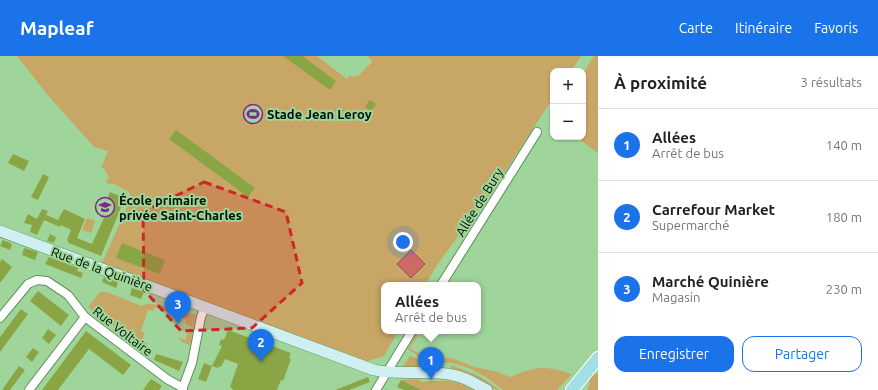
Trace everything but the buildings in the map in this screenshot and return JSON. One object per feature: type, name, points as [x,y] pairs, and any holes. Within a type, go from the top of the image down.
[{"type":"main road","points":[[572,390],[598,358]]},
{"type":"street","name":"Allée de Bury","points":[[443,282],[537,132]]},
{"type":"street","name":"Rue de la Quinière","points":[[0,231],[374,370],[386,373],[452,375],[483,388]]},
{"type":"street","name":"Rue Voltaire","points":[[0,318],[23,288],[32,281],[47,281],[60,288],[68,295],[85,317],[167,379],[183,389]]},
{"type":"street","points":[[183,389],[192,363],[201,317],[205,307]]},
{"type":"street","points":[[29,390],[85,317]]},
{"type":"street","points":[[376,390],[410,334]]},
{"type":"highlighted area","points":[[204,182],[286,212],[302,283],[252,328],[181,331],[144,290],[143,212]]},
{"type":"shaded area","points":[[17,56],[317,56],[347,79],[349,76],[358,76],[372,62],[368,56],[581,56],[573,68],[550,68],[550,103],[491,193],[439,262],[427,282],[381,282],[381,334],[396,334],[384,356],[365,362],[102,263],[131,198],[129,192],[114,184],[108,184],[105,181],[109,178],[104,168],[101,168],[108,151],[94,147],[46,93]]},
{"type":"shaded area","points":[[594,56],[598,56],[598,153],[580,140],[586,140],[586,68]]},
{"type":"shaded area","points":[[87,218],[95,221],[91,233],[82,230]]},
{"type":"shaded area","points":[[411,250],[425,264],[411,278],[397,264]]},
{"type":"shaded area","points":[[100,292],[107,292],[141,306],[155,304],[181,313],[196,314],[193,327],[185,324],[186,319],[155,307],[153,311],[148,310],[141,331],[145,333],[140,346],[88,307]]},
{"type":"shaded area","points":[[189,328],[193,329],[190,345],[180,341],[179,338],[185,340]]},
{"type":"shaded area","points":[[416,334],[418,335],[410,348],[429,360],[452,358],[474,367],[498,372],[510,377],[541,368],[554,369],[572,374],[557,390],[503,390],[486,377],[469,368],[452,363],[426,361],[408,349]]},
{"type":"shaded area","points":[[410,356],[430,365],[445,367],[441,369],[401,369]]},
{"type":"shaded area","points":[[451,365],[479,376],[500,390],[490,387],[451,368]]},
{"type":"shaded area","points":[[593,372],[593,375],[598,373],[598,390],[587,390],[590,382],[588,379]]},
{"type":"shaded area","points":[[419,379],[422,382],[455,382],[476,390],[416,390],[417,388],[401,380]]},
{"type":"place","name":"Stade Jean Leroy","points":[[253,114]]},
{"type":"place","name":"École primaire privée Saint-Charles","points":[[105,207]]},
{"type":"place","name":"Marché Quinière","points":[[178,324]]},
{"type":"place","name":"Carrefour Market","points":[[261,362]]},
{"type":"place","name":"Allées","points":[[431,380]]}]
